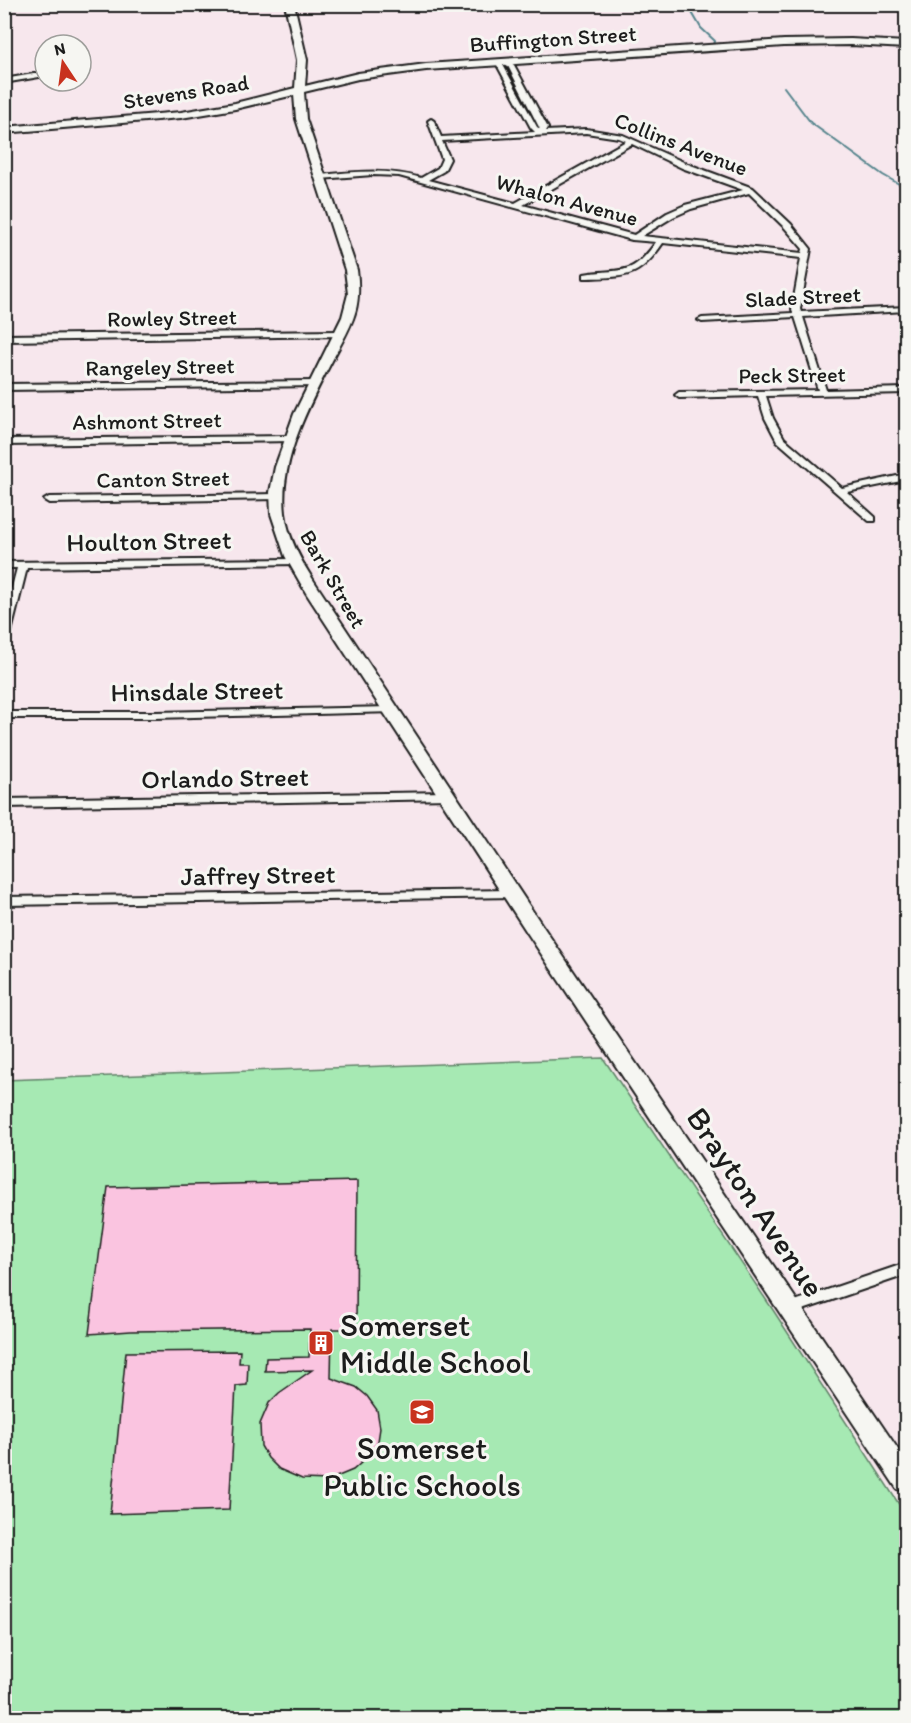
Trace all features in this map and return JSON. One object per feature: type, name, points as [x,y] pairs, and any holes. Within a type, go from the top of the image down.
[{"type":"main road","name":"Bark Street","points":[[290,4],[302,65],[300,113],[352,278],[352,307],[290,439],[278,477],[277,497],[283,534],[294,562],[554,958]]},
{"type":"main road","name":"Buffington Street","points":[[300,90],[353,77],[426,67],[504,61],[811,42],[906,45]]},
{"type":"main road","points":[[302,65],[316,72],[353,77]]},
{"type":"main road","name":"Stevens Road","points":[[4,130],[163,117],[255,101],[300,90]]},
{"type":"main road","points":[[255,101],[283,104],[300,113]]},
{"type":"main road","name":"Brayton Avenue","points":[[554,958],[646,1098],[699,1171],[903,1469]]},
{"type":"street","points":[[504,61],[500,65],[534,128],[541,132]]},
{"type":"street","points":[[4,81],[33,77]]},
{"type":"street","points":[[422,180],[437,173],[444,166],[446,159],[431,121]]},
{"type":"street","name":"Collins Avenue","points":[[439,139],[541,132],[592,131],[613,134],[685,166],[750,190],[804,243],[807,249],[806,256]]},
{"type":"street","points":[[516,206],[631,141]]},
{"type":"street","name":"Whalon Avenue","points":[[320,177],[384,173],[422,180],[634,238],[806,256]]},
{"type":"street","points":[[634,238],[670,215],[688,207],[750,190]]},
{"type":"street","points":[[587,276],[630,272],[639,268],[660,242]]},
{"type":"street","points":[[806,256],[796,315],[823,393]]},
{"type":"street","name":"Slade Street","points":[[702,320],[906,309]]},
{"type":"street","name":"Rowley Street","points":[[4,338],[340,334]]},
{"type":"street","name":"Rangeley Street","points":[[4,387],[315,384]]},
{"type":"street","name":"Peck Street","points":[[679,394],[906,391]]},
{"type":"street","points":[[761,393],[769,418],[780,439],[872,519]]},
{"type":"street","name":"Ashmont Street","points":[[4,442],[290,439]]},
{"type":"street","points":[[840,491],[906,477]]},
{"type":"street","name":"Canton Street","points":[[49,500],[277,497]]},
{"type":"street","name":"Houlton Street","points":[[4,565],[294,562]]},
{"type":"street","points":[[4,640],[23,565]]},
{"type":"street","name":"Hinsdale Street","points":[[4,715],[166,715],[391,710]]},
{"type":"street","name":"Orlando Street","points":[[4,803],[447,796]]},
{"type":"street","name":"Jaffrey Street","points":[[4,901],[512,894]]},
{"type":"street","points":[[791,1308],[906,1269]]},
{"type":"green space","name":"Somerset Public Schools","points":[[603,1058],[773,1310],[906,1515],[906,1718],[5,1718],[4,1080]]},
{"type":"building","name":"Somerset Middle School","points":[[357,1181],[356,1329],[332,1329],[331,1378],[356,1387],[367,1396],[377,1410],[380,1428],[378,1441],[371,1454],[353,1470],[329,1480],[302,1479],[279,1469],[268,1458],[261,1446],[260,1424],[269,1403],[279,1393],[312,1370],[265,1371],[266,1358],[309,1357],[310,1329],[131,1331],[89,1334],[108,1187]]},
{"type":"building","points":[[240,1351],[239,1363],[248,1363],[247,1385],[236,1386],[229,1510],[110,1514],[126,1352]]},
{"type":"waterway","points":[[687,4],[701,28],[715,41],[714,45]]},
{"type":"waterway","points":[[784,87],[811,123],[883,175],[906,188]]},
{"type":"place","name":"Somerset Middle School","points":[[321,1343]]},
{"type":"place","name":"Somerset Public Schools","points":[[422,1412]]}]
